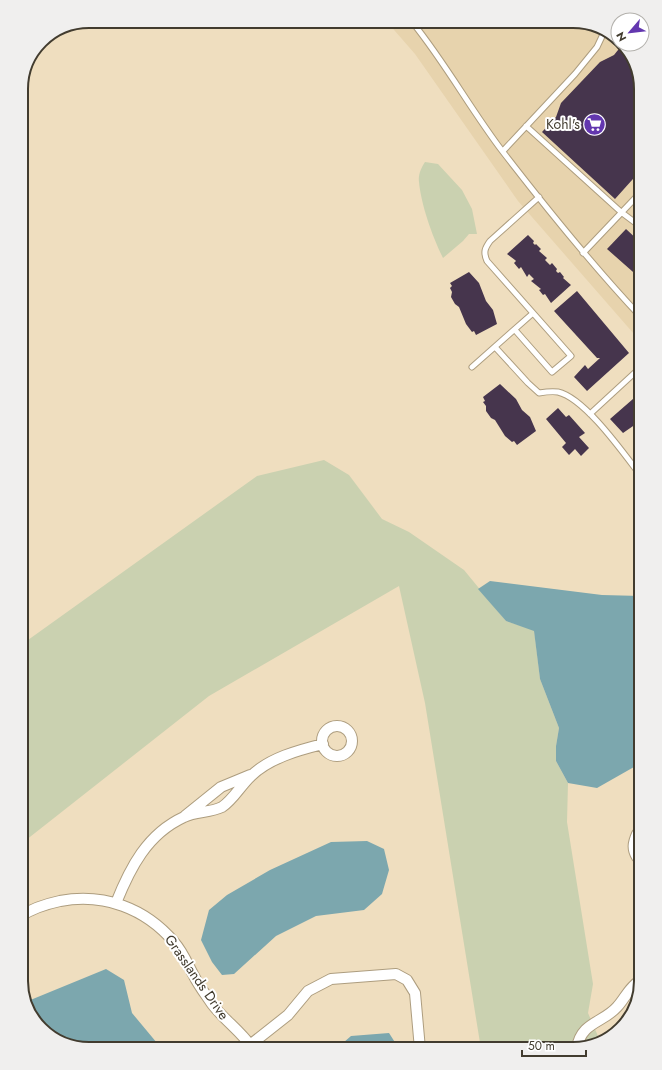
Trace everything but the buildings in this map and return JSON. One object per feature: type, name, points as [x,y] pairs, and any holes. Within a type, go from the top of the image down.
[{"type":"street","points":[[116,903],[128,873],[139,854],[157,835],[185,816],[221,787],[252,775],[282,757],[323,744]]},
{"type":"street","points":[[185,816],[222,807],[252,775]]},
{"type":"street","points":[[634,841],[634,852]]},
{"type":"street","name":"Grasslands Drive","points":[[28,911],[43,905],[75,898],[116,903],[131,908],[161,928],[175,943],[195,978],[218,1011],[247,1042]]},
{"type":"street","points":[[258,1042],[288,1015],[308,991],[318,985],[331,979],[387,973],[402,976],[412,986],[415,993],[419,1042]]},
{"type":"street","points":[[580,1041],[586,1028],[616,1008],[629,989],[633,986]]},
{"type":"lane","points":[[417,28],[434,50],[503,152],[583,253],[634,309]]},
{"type":"lane","points":[[503,152],[590,56],[602,35]]},
{"type":"lane","points":[[526,126],[621,212],[634,222]]},
{"type":"lane","points":[[515,330],[552,372],[571,356],[532,314],[487,261],[484,254],[485,248],[490,241],[539,197]]},
{"type":"lane","points":[[583,253],[634,199]]},
{"type":"lane","points":[[472,367],[532,314]]},
{"type":"lane","points":[[495,348],[539,393],[558,392],[576,401],[617,442],[634,466]]},
{"type":"lane","points":[[590,414],[634,373]]},
{"type":"shaded area","points":[[392,28],[577,28],[593,31],[607,38],[610,40],[610,52],[622,52],[624,55],[631,69],[634,89],[634,334],[518,201],[415,54]]},
{"type":"green space","points":[[425,162],[438,164],[462,190],[472,209],[477,234],[469,234],[443,258],[428,221],[420,191],[419,177]]},
{"type":"green space","points":[[324,460],[349,475],[382,519],[409,532],[464,570],[506,621],[534,630],[540,679],[559,728],[556,746],[556,761],[568,783],[567,822],[593,984],[588,1013],[598,1037],[589,1040],[573,1042],[480,1042],[425,703],[399,586],[209,696],[28,838],[28,640],[257,476]]},
{"type":"water","points":[[490,581],[602,595],[634,596],[634,767],[597,788],[568,783],[556,761],[556,746],[559,728],[540,679],[534,631],[506,621],[478,589]]},
{"type":"water","points":[[367,841],[384,849],[389,870],[382,894],[364,910],[316,916],[276,936],[234,974],[222,975],[212,962],[201,940],[209,910],[227,895],[270,870],[331,842]]},
{"type":"water","points":[[106,969],[124,980],[132,1013],[156,1042],[85,1042],[69,1039],[55,1032],[43,1021],[38,1015],[31,1000]]},
{"type":"water","points":[[389,1033],[395,1042],[344,1042],[351,1036]]},
{"type":"place","name":"Kohl's","points":[[595,124]]}]
